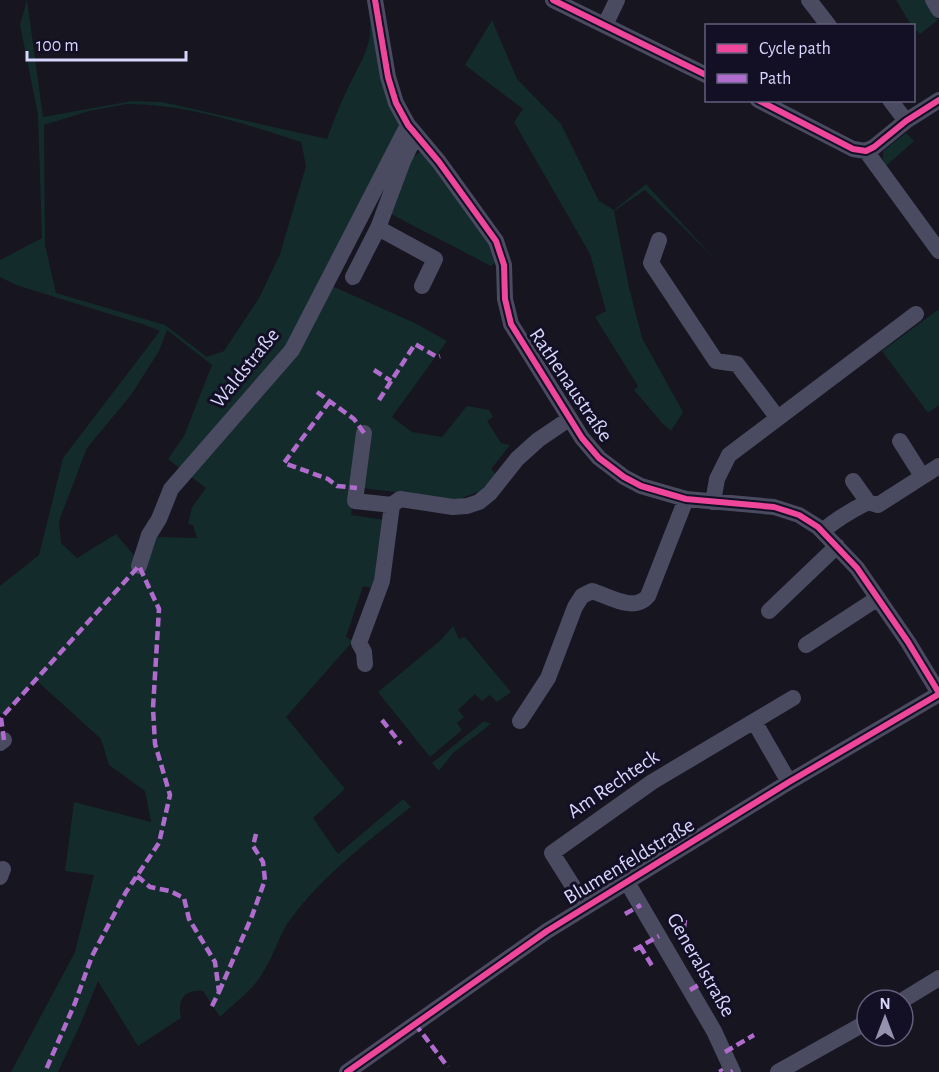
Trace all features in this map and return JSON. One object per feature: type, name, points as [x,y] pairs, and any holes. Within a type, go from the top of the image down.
[{"type":"street","name":"Rathenaustraße","points":[[375,0],[388,77],[396,103],[412,131],[439,162],[496,241],[504,265],[505,299],[511,324],[582,438],[599,458],[624,477],[658,493],[686,499],[758,505],[788,511],[806,519],[823,531],[857,567],[908,642],[939,694]]},
{"type":"street","points":[[553,0],[705,75]]},
{"type":"street","points":[[605,25],[618,0]]},
{"type":"street","points":[[809,0],[827,24]]},
{"type":"street","points":[[933,0],[939,10]]},
{"type":"street","points":[[762,102],[854,149],[866,151],[939,100]]},
{"type":"street","points":[[892,102],[906,121]]},
{"type":"street","points":[[353,278],[378,228],[412,131]]},
{"type":"street","name":"Waldstraße","points":[[139,566],[149,535],[159,519],[171,489],[292,350],[412,131]]},
{"type":"street","points":[[866,151],[939,251]]},
{"type":"street","points":[[378,228],[435,259],[422,286]]},
{"type":"street","points":[[659,240],[651,263],[716,361],[737,364],[777,417]]},
{"type":"street","points":[[713,502],[717,479],[729,455],[916,314]]},
{"type":"street","points":[[364,433],[356,501],[392,505],[400,499],[453,507],[479,502],[490,493],[517,459],[538,440],[569,419]]},
{"type":"street","points":[[900,441],[922,476]]},
{"type":"street","points":[[853,481],[868,502],[878,505],[939,465]]},
{"type":"street","points":[[520,721],[548,678],[575,607],[582,596],[592,591],[631,605],[640,603],[648,596],[686,499]]},
{"type":"street","points":[[823,531],[833,522],[868,502]]},
{"type":"street","points":[[365,664],[364,652],[359,643],[382,581],[392,505]]},
{"type":"street","points":[[769,611],[837,546]]},
{"type":"street","points":[[806,645],[878,598]]},
{"type":"street","name":"Blumenfeldstraße","points":[[347,1072],[524,947],[586,907],[789,782],[939,694]]},
{"type":"street","name":"Am Rechteck","points":[[586,907],[552,853],[652,782],[755,723],[759,718],[793,698]]},
{"type":"street","points":[[755,723],[789,782]]},
{"type":"street","name":"Generalstraße","points":[[627,882],[714,1031],[733,1072]]},
{"type":"street","points":[[915,993],[939,978]]},
{"type":"street","points":[[778,1072],[855,1029]]},
{"type":"green space","points":[[27,0],[43,117],[132,101],[162,102],[327,139],[341,102],[364,57],[370,27],[367,0],[372,0],[381,78],[403,129],[299,333],[182,470],[168,459],[184,436],[212,365],[167,330],[159,351],[131,395],[87,448],[59,521],[61,543],[77,558],[116,534],[136,558],[136,566],[144,568],[156,537],[197,538],[193,525],[188,524],[192,507],[206,488],[190,476],[280,371],[303,339],[332,286],[417,324],[447,341],[392,417],[412,432],[442,437],[467,406],[489,410],[493,417],[487,421],[501,443],[510,445],[491,469],[497,475],[480,491],[457,500],[355,487],[351,515],[385,520],[379,570],[374,589],[363,586],[346,637],[353,641],[286,717],[345,789],[313,818],[338,854],[403,799],[411,807],[348,858],[305,901],[287,924],[258,980],[220,1017],[203,991],[191,992],[181,1001],[181,1018],[138,1046],[98,981],[58,1072],[11,1072],[75,952],[94,875],[65,871],[74,802],[151,822],[145,791],[109,765],[101,739],[36,680],[2,715],[0,713],[0,586],[39,555],[63,458],[160,331],[16,285],[0,277],[0,260],[42,238],[38,115],[20,25]],"holes":[[[127,104],[149,105],[215,116],[301,142],[306,166],[280,254],[259,298],[224,351],[207,357],[165,325],[56,293],[45,245],[44,125],[89,111]]]},
{"type":"green space","points":[[896,0],[927,0],[938,20],[920,34],[915,29],[915,24],[910,24]]},
{"type":"green space","points":[[492,20],[517,79],[561,124],[599,201],[614,210],[646,184],[715,259],[645,190],[614,211],[628,283],[642,338],[683,412],[671,431],[634,390],[638,386],[595,317],[606,311],[590,254],[514,122],[523,109],[465,65]]},
{"type":"green space","points":[[906,133],[914,141],[886,166],[883,151]]},
{"type":"green space","points":[[422,151],[479,221],[497,261],[491,266],[387,212],[407,161]]},
{"type":"green space","points":[[939,309],[939,405],[928,413],[882,351]]},
{"type":"green space","points":[[453,626],[459,639],[465,637],[511,692],[497,702],[490,695],[482,701],[475,694],[458,710],[464,717],[457,723],[462,730],[430,757],[378,692],[441,640]]},
{"type":"green space","points":[[484,721],[491,724],[453,753],[439,771],[432,763]]},
{"type":"marked path","points":[[379,400],[415,344],[437,357],[440,356]]},
{"type":"marked path","points":[[374,370],[391,381]]},
{"type":"marked path","points":[[317,392],[354,419],[364,433]]},
{"type":"marked path","points":[[330,401],[284,463],[328,479],[337,486],[357,488]]},
{"type":"marked path","points":[[4,740],[1,718],[139,566],[159,609],[153,708],[155,744],[170,795],[159,843],[126,892],[92,956],[75,1003],[45,1072]]},
{"type":"marked path","points":[[382,720],[401,744]]},
{"type":"marked path","points":[[219,992],[265,880],[263,862],[253,846],[256,834]]},
{"type":"marked path","points":[[608,868],[613,876]]},
{"type":"marked path","points":[[137,876],[150,887],[170,891],[184,898],[189,919],[215,962],[219,992],[210,1010]]},
{"type":"marked path","points":[[625,914],[641,905]]},
{"type":"marked path","points":[[684,928],[685,920]]},
{"type":"marked path","points":[[634,950],[659,936]]},
{"type":"marked path","points":[[640,946],[654,969]]},
{"type":"marked path","points":[[690,990],[702,983]]},
{"type":"marked path","points":[[415,1024],[448,1067]]},
{"type":"marked path","points":[[725,1052],[754,1035]]},
{"type":"cycle path","points":[[375,0],[388,77],[396,103],[408,125],[439,162],[496,241],[504,265],[505,299],[511,324],[582,438],[599,458],[624,477],[641,486],[686,499],[774,507],[799,515],[818,527],[857,568],[908,642],[939,693]]},
{"type":"cycle path","points":[[553,0],[705,75]]},
{"type":"cycle path","points":[[762,102],[853,149],[866,151],[939,100]]},
{"type":"cycle path","points":[[347,1072],[547,931],[789,782],[939,694]]}]
